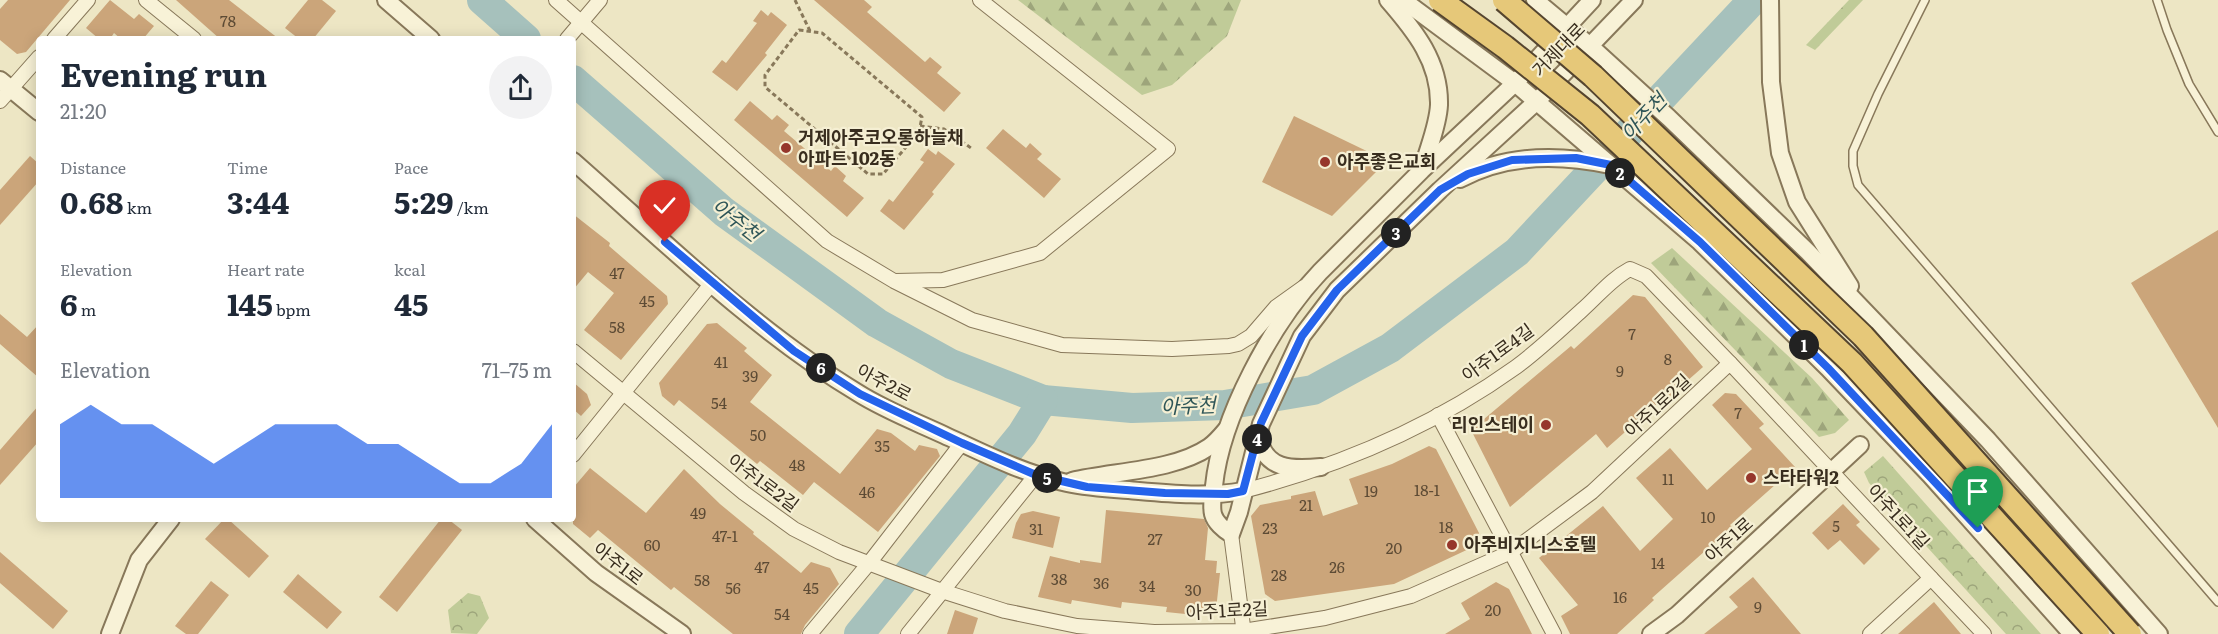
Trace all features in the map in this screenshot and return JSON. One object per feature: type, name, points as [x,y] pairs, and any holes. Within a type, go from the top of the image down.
[{"type":"highway","points":[[1440,0],[1505,47],[1590,115],[1852,363],[2098,634]]},
{"type":"highway","points":[[1504,0],[1593,76],[1863,336],[2130,634]]},
{"type":"street","points":[[57,36],[88,0]]},
{"type":"street","points":[[146,0],[190,36]]},
{"type":"street","points":[[386,0],[428,36]]},
{"type":"street","points":[[556,0],[827,241],[894,281],[972,320],[1062,345],[1172,349],[1238,344],[1251,336],[1276,307],[1293,293],[1308,285]]},
{"type":"street","points":[[570,36],[600,0]]},
{"type":"street","points":[[894,281],[943,280],[1040,253],[1167,148],[980,0]]},
{"type":"street","points":[[1388,0],[1413,28],[1430,56],[1436,72],[1439,105],[1422,170]]},
{"type":"street","points":[[1403,0],[1515,83],[1700,242],[1828,368],[1930,475],[2072,634]]},
{"type":"street","points":[[1535,0],[1608,62],[1749,194],[1988,440],[2159,634]]},
{"type":"street","name":"거제대로","points":[[1227,427],[1268,342],[1308,285],[1422,170],[1515,83],[1592,0]]},
{"type":"street","name":"거제대로","points":[[1440,190],[1537,101],[1634,0]]},
{"type":"street","points":[[1770,0],[1771,82],[1780,153],[1797,202],[1871,318]]},
{"type":"street","points":[[36,60],[4,90],[36,110]]},
{"type":"street","points":[[1244,633],[1231,534],[1239,512],[1260,429],[1302,336],[1337,290],[1440,190],[1468,174],[1512,160],[1576,158],[1611,165]]},
{"type":"street","name":"아주2로","points":[[576,164],[712,283],[794,351],[860,394],[962,443],[1036,475],[1065,483],[1165,493],[1213,494],[1243,491]]},
{"type":"street","name":"아주1로4길","points":[[1243,491],[1281,481],[1379,445],[1438,415],[1516,366],[1610,283],[1630,269],[1646,276],[1730,363]]},
{"type":"street","points":[[576,451],[712,283]]},
{"type":"street","name":"아주1로2길","points":[[576,354],[744,493],[794,529],[839,552],[942,591],[1005,610],[1077,626],[1154,632],[1244,633],[1325,618],[1411,597],[1511,552],[1592,492],[1730,363]]},
{"type":"street","points":[[1730,363],[1832,473]]},
{"type":"street","points":[[1438,415],[1554,634]]},
{"type":"street","points":[[1065,483],[1100,474],[1171,464],[1210,447],[1227,427]]},
{"type":"street","points":[[1227,427],[1215,475],[1213,514],[1223,529],[1231,534]]},
{"type":"street","points":[[1260,429],[1260,444],[1274,464],[1301,469],[1321,466]]},
{"type":"street","points":[[810,634],[870,562],[962,443]]},
{"type":"street","name":"아주1로","points":[[1651,634],[1677,615],[1860,445]]},
{"type":"street","name":"아주1로1길","points":[[1832,473],[1984,634]]},
{"type":"street","points":[[908,634],[1036,475]]},
{"type":"street","points":[[110,634],[139,560],[169,522]]},
{"type":"street","name":"아주1로","points":[[538,522],[596,573],[682,634]]},
{"type":"street","points":[[1870,634],[1931,578]]},
{"type":"lane","points":[[1925,0],[1878,94],[1853,151],[1853,166],[1858,185],[2218,602]]},
{"type":"lane","points":[[2157,0],[2189,84],[2218,132]]},
{"type":"path","points":[[795,0],[810,31]]},
{"type":"path","points":[[800,30],[810,31],[822,33],[922,117],[919,132],[883,174],[868,174],[765,87],[765,75],[800,30]]},
{"type":"path","points":[[920,126],[944,129],[971,148]]},
{"type":"green space","points":[[1018,0],[1241,0],[1227,36],[1172,85],[1142,95]]},
{"type":"green space","points":[[1849,0],[1863,0],[1815,50],[1806,45]]},
{"type":"green space","points":[[1672,248],[1812,378],[1849,420],[1835,433],[1819,437],[1651,263]]},
{"type":"green space","points":[[1883,456],[2041,634],[2006,634],[1869,483],[1864,472]]},
{"type":"green space","points":[[468,593],[480,596],[489,618],[477,634],[451,633],[448,610]]},
{"type":"building","points":[[8,0],[70,0],[40,36],[36,36],[36,40],[26,52],[17,54],[0,40],[0,9]]},
{"type":"building","points":[[110,0],[134,19],[139,14],[154,26],[146,36],[118,36],[114,33],[112,36],[95,36],[86,28]]},
{"type":"building","points":[[176,0],[229,0],[275,36],[217,36]]},
{"type":"building","points":[[308,0],[322,0],[336,11],[315,36],[295,36],[285,28]]},
{"type":"building","points":[[814,0],[864,0],[872,7],[867,12],[925,62],[930,57],[942,67],[937,73],[961,93],[944,112]]},
{"type":"building","points":[[761,10],[768,16],[771,12],[787,25],[765,53],[767,55],[737,91],[712,72],[722,60],[726,63],[757,23],[753,21]]},
{"type":"building","name":"거제아주코오롱하늘채 아파트 102동","points":[[750,101],[772,120],[777,115],[789,125],[784,131],[831,171],[835,166],[846,176],[843,181],[864,198],[847,217],[734,120]]},
{"type":"building","name":"아주좋은교회","points":[[1294,116],[1377,156],[1380,168],[1332,216],[1262,182]]},
{"type":"building","points":[[1003,129],[1026,148],[1030,143],[1042,154],[1037,159],[1061,179],[1044,198],[986,148]]},
{"type":"building","points":[[928,149],[936,155],[938,151],[955,164],[904,230],[880,211],[889,199],[893,202],[924,162],[920,160]]},
{"type":"building","points":[[30,156],[36,161],[36,184],[0,225],[0,190]]},
{"type":"building","points":[[576,216],[610,243],[609,246],[667,296],[668,304],[621,360],[584,330],[614,293],[588,272],[576,286]]},
{"type":"building","points":[[2218,230],[2218,428],[2131,283]]},
{"type":"building","points":[[1633,295],[1645,297],[1703,367],[1670,396],[1668,394],[1607,448],[1596,434],[1510,507],[1471,430],[1571,346],[1574,349]]},
{"type":"building","points":[[0,314],[27,337],[36,327],[36,375],[0,344]]},
{"type":"building","points":[[717,323],[747,348],[744,351],[772,375],[750,402],[840,474],[877,429],[891,433],[915,451],[919,445],[937,449],[940,456],[878,532],[814,482],[803,495],[760,461],[757,464],[679,400],[674,406],[662,396],[659,383],[707,324]]},
{"type":"building","points":[[576,385],[587,394],[591,405],[581,416],[576,412]]},
{"type":"building","points":[[1725,393],[1736,394],[1764,424],[1759,428],[1795,467],[1652,598],[1654,600],[1617,634],[1570,634],[1561,616],[1578,605],[1539,558],[1603,506],[1640,551],[1673,519],[1636,478],[1670,448],[1707,490],[1752,449],[1712,405]]},
{"type":"building","points":[[36,408],[36,444],[0,485],[0,450]]},
{"type":"building","points":[[1429,446],[1436,449],[1479,533],[1473,547],[1394,584],[1275,601],[1265,594],[1251,516],[1260,505],[1291,499],[1291,496],[1315,491],[1323,516],[1358,504],[1349,479],[1392,464]]},
{"type":"building","points":[[590,468],[646,513],[684,469],[720,504],[754,532],[753,534],[801,573],[811,562],[830,568],[839,584],[805,625],[801,634],[733,634],[674,587],[671,590],[598,530],[590,538],[573,524],[576,522],[576,484]]},
{"type":"building","points":[[1843,504],[1860,522],[1856,525],[1880,549],[1864,565],[1840,540],[1828,550],[1812,533]]},
{"type":"building","points":[[1106,510],[1204,519],[1208,528],[1205,560],[1217,561],[1216,573],[1220,573],[1216,610],[1195,608],[1195,615],[1166,612],[1167,607],[1122,602],[1121,608],[1072,600],[1071,604],[1038,597],[1050,556],[1080,563],[1080,560],[1101,563]]},
{"type":"building","points":[[1033,511],[1060,517],[1053,548],[1012,538],[1021,514]]},
{"type":"building","points":[[221,522],[231,522],[269,556],[249,578],[205,539]]},
{"type":"building","points":[[439,522],[452,522],[462,530],[397,612],[379,597]]},
{"type":"building","points":[[0,552],[68,611],[53,629],[0,583]]},
{"type":"building","points":[[298,574],[342,612],[327,629],[283,592]]},
{"type":"building","points":[[1753,577],[1801,634],[1704,634],[1738,607],[1729,597]]},
{"type":"building","points":[[211,581],[229,595],[198,634],[186,634],[175,626]]},
{"type":"building","points":[[1496,582],[1509,589],[1532,634],[1445,634],[1470,619],[1461,603]]},
{"type":"building","points":[[1934,602],[1961,634],[1898,634]]},
{"type":"building","points":[[955,610],[978,618],[973,634],[947,634]]},
{"type":"waterway","name":"아주천","points":[[482,0],[523,36]]},
{"type":"waterway","name":"아주천","points":[[576,83],[724,212],[877,323],[951,364],[1043,400],[1132,408],[1225,405],[1313,390],[1390,348],[1517,252],[1753,0]]},
{"type":"waterway","points":[[859,634],[1022,434],[1043,400]]},
{"type":"place","name":"거제아주코오롱하늘채 아파트 102동","points":[[786,148]]},
{"type":"place","name":"아주좋은교회","points":[[1325,162]]},
{"type":"place","name":"리인스테이","points":[[1546,425]]},
{"type":"place","name":"스타타워2","points":[[1751,478]]},
{"type":"place","name":"아주비지니스호텔","points":[[1452,545]]},
{"type":"route","points":[[665,242],[794,351],[860,394],[915,422],[1036,475],[1065,483],[1165,493],[1228,494],[1243,491],[1261,423],[1302,336],[1337,290],[1440,190],[1468,174],[1512,160],[1576,158],[1611,165],[1700,242],[1828,368],[1978,528]]}]
